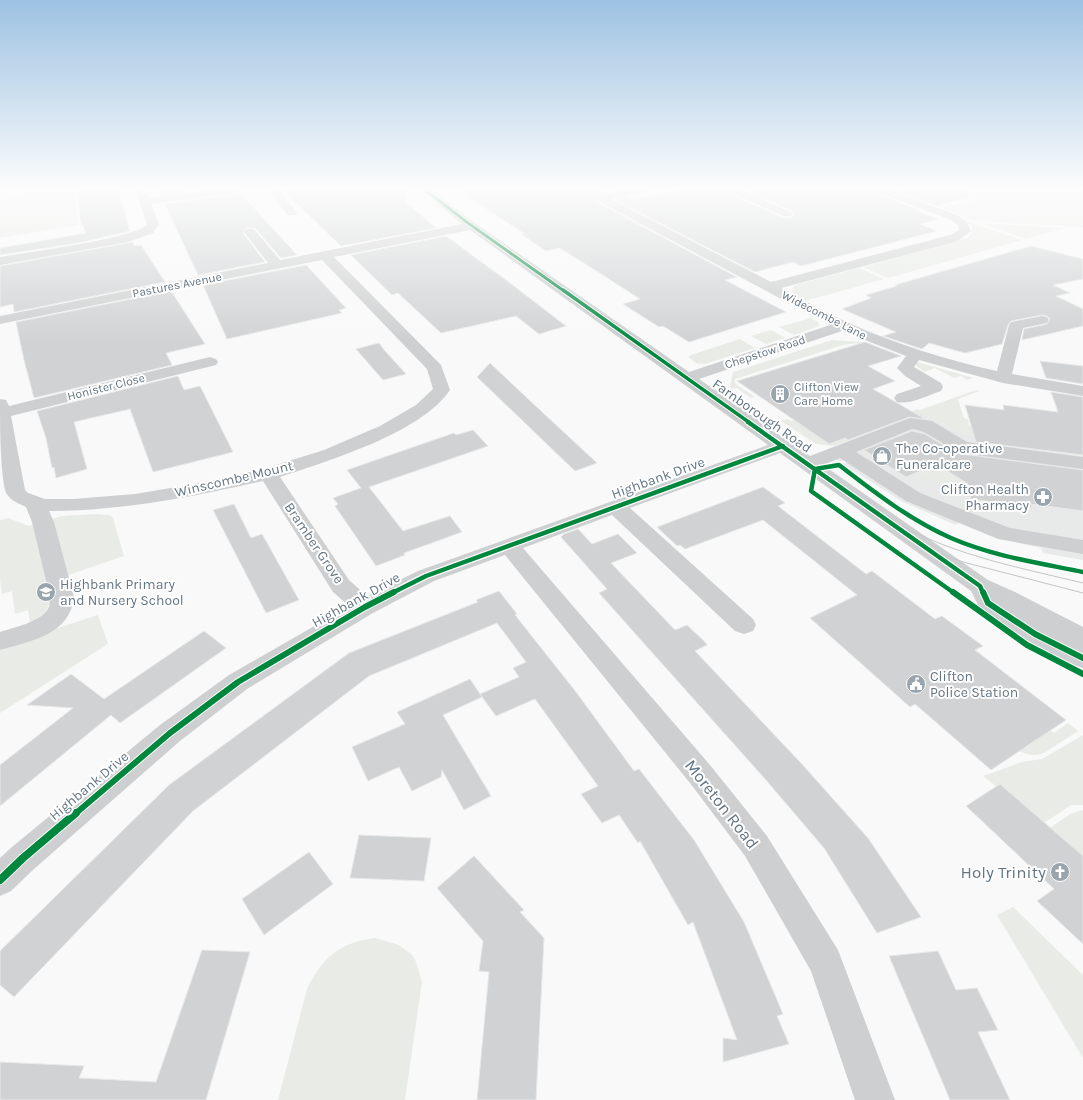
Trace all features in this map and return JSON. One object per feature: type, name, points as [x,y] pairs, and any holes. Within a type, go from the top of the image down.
[{"type":"street","points":[[0,262],[119,240]]},
{"type":"street","points":[[257,240],[277,265]]},
{"type":"street","name":"Pastures Avenue","points":[[0,320],[399,240]]},
{"type":"street","name":"Farnborough Road","points":[[492,240],[980,586],[1004,595],[1063,630],[1083,638]]},
{"type":"street","name":"Widecombe Lane","points":[[680,240],[843,326],[874,340],[956,367],[1003,378],[1083,391]]},
{"type":"street","points":[[769,287],[945,240]]},
{"type":"street","name":"Winscombe Mount","points":[[1,412],[14,486],[21,497],[35,503],[45,505],[68,505],[135,500],[206,488],[268,474],[331,454],[386,430],[422,409],[442,390],[434,368],[325,255]]},
{"type":"street","points":[[1003,378],[1016,325],[1042,320]]},
{"type":"street","name":"Chepstow Road","points":[[686,378],[843,326]]},
{"type":"street","points":[[903,398],[935,386],[911,373],[905,368],[915,354]]},
{"type":"street","name":"Honister Close","points":[[1,412],[211,363]]},
{"type":"street","points":[[808,464],[910,423],[926,426],[962,447],[1083,463]]},
{"type":"street","name":"Highbank Drive","points":[[0,880],[23,858],[170,734],[238,682],[365,607],[426,576],[783,446]]},
{"type":"street","points":[[842,451],[906,493],[998,531],[1010,535],[1083,547]]},
{"type":"street","name":"Bramber Grove","points":[[268,474],[341,586],[365,607]]},
{"type":"street","points":[[0,641],[47,624],[61,611],[63,605],[43,522],[35,503]]},
{"type":"street","points":[[616,506],[744,625]]},
{"type":"street","name":"Moreton Road","points":[[509,545],[695,768],[756,846],[826,962],[875,1100]]},
{"type":"street","name":"Farnborough Road","points":[[980,586],[988,603],[1035,634],[1083,658]]},
{"type":"shaded area","points":[[959,240],[1021,240],[888,278],[863,267]]},
{"type":"shaded area","points":[[859,268],[884,279],[805,301],[792,293],[795,285]]},
{"type":"shaded area","points":[[811,318],[818,322],[819,326],[794,335],[779,327]]},
{"type":"shaded area","points":[[771,330],[785,338],[766,344],[751,336]]},
{"type":"shaded area","points":[[740,339],[755,348],[705,364],[696,363],[688,357],[691,355]]},
{"type":"shaded area","points":[[832,340],[860,342],[896,355],[890,360],[857,343],[843,345],[735,379],[735,383],[737,385],[755,397],[751,398],[737,388],[733,389],[730,387],[733,372]]},
{"type":"shaded area","points":[[917,362],[973,378],[967,380],[961,376],[954,378],[935,368],[924,372],[916,365]]},
{"type":"shaded area","points":[[976,390],[979,391],[958,399],[964,418],[968,419],[969,426],[1083,446],[1083,456],[998,445],[964,433],[920,413],[835,446],[816,444],[781,421],[788,419],[791,421],[794,420],[864,431],[915,413],[912,411],[918,409],[920,410]]},
{"type":"shaded area","points":[[920,413],[964,433],[998,445],[1083,456],[1083,560],[1043,553],[1041,548],[1001,539],[959,522],[956,525],[903,502],[843,464],[847,462],[838,461],[823,451]]},
{"type":"shaded area","points":[[937,464],[969,484],[971,496],[916,473]]},
{"type":"shaded area","points":[[97,514],[109,515],[113,518],[124,556],[65,576],[52,519],[61,516]]},
{"type":"shaded area","points":[[8,518],[29,526],[35,524],[51,602],[45,612],[30,624],[28,610],[15,614],[12,591],[2,594],[0,579],[0,520]]},
{"type":"shaded area","points":[[98,615],[108,644],[0,713],[0,647]]},
{"type":"shaded area","points":[[1035,718],[1054,733],[1068,723],[1078,731],[1044,753],[1034,755],[1025,754],[1019,751],[1025,747]]},
{"type":"shaded area","points":[[1083,735],[1083,805],[1071,805],[1044,823],[983,776],[1022,762],[1042,759]]},
{"type":"shaded area","points":[[1083,810],[1083,856],[1050,828],[1070,814]]},
{"type":"shaded area","points":[[1013,907],[1083,975],[1083,1058],[997,915]]},
{"type":"shaded area","points":[[375,938],[399,945],[411,954],[415,959],[422,982],[405,1100],[278,1100],[307,989],[313,978],[319,968],[334,953],[351,944],[362,940]]},
{"type":"building","points":[[44,240],[90,240],[0,255],[0,248]]},
{"type":"building","points":[[182,240],[249,240],[265,262],[198,275]]},
{"type":"building","points":[[266,240],[284,240],[297,255],[281,258]]},
{"type":"building","points":[[335,240],[371,240],[341,246]]},
{"type":"building","points":[[424,240],[452,240],[566,326],[539,334],[516,316],[441,333],[398,293],[392,295],[351,255]]},
{"type":"building","points":[[530,240],[668,240],[737,277],[725,280],[786,312],[689,342],[663,326],[659,327],[623,304],[640,299],[560,248],[546,251]]},
{"type":"building","points":[[693,240],[901,240],[801,266],[793,262],[755,272]]},
{"type":"building","points":[[133,242],[134,246],[141,245],[165,282],[14,312],[13,304],[0,307],[0,266]]},
{"type":"building","points":[[1031,246],[1083,259],[1083,279],[1053,285],[1070,293],[1056,296],[1083,309],[1083,326],[1022,340],[1024,329],[1047,324],[1050,319],[1047,316],[1042,315],[1011,321],[1008,325],[1002,344],[965,353],[929,343],[922,349],[883,336],[896,332],[842,309],[871,298],[866,295],[897,286],[895,285]]},
{"type":"building","points":[[306,265],[346,308],[339,310],[342,313],[227,339],[203,285]]},
{"type":"building","points":[[171,291],[205,344],[166,353],[172,365],[34,398],[16,322]]},
{"type":"building","name":"Clifton View Care Home","points":[[865,342],[901,356],[868,366],[895,381],[873,389],[925,419],[909,417],[848,440],[845,438],[829,444],[737,381]]},
{"type":"building","points":[[379,343],[406,374],[383,380],[356,349]]},
{"type":"building","points":[[1040,361],[1083,366],[1083,384],[1046,378]]},
{"type":"building","points":[[490,363],[597,463],[575,471],[477,377]]},
{"type":"building","points":[[178,376],[184,390],[200,386],[233,452],[153,472],[130,409],[74,422],[87,469],[56,478],[54,467],[52,468],[46,438],[37,411]]},
{"type":"building","points":[[1051,392],[1083,397],[1083,455],[976,442],[965,405],[1004,410],[1003,405],[1058,412]]},
{"type":"building","points":[[473,430],[488,446],[369,487],[403,531],[450,516],[462,532],[404,553],[405,555],[376,566],[335,506],[338,504],[333,498],[361,488],[347,470],[454,433],[456,435]]},
{"type":"building","points":[[912,431],[925,434],[949,449],[962,454],[1083,470],[1083,511],[1031,504],[1032,508],[971,499],[968,484],[937,464],[906,477],[864,450]]},
{"type":"building","points":[[763,487],[785,503],[778,506],[866,574],[872,571],[935,619],[942,616],[983,646],[975,650],[1066,720],[991,770],[915,704],[910,707],[810,618],[857,595],[763,520],[685,549],[680,545],[677,546],[657,527]]},
{"type":"building","points":[[234,504],[251,538],[262,534],[299,600],[266,613],[213,510]]},
{"type":"building","points":[[578,529],[592,544],[618,534],[637,553],[611,563],[675,630],[687,625],[706,643],[707,645],[695,651],[800,762],[868,838],[921,917],[877,933],[824,848],[766,780],[599,593],[607,589],[561,537],[564,534]]},
{"type":"building","points":[[499,591],[517,614],[515,615],[576,692],[634,771],[639,769],[694,840],[744,922],[783,1014],[777,1016],[789,1044],[723,1062],[723,1038],[737,1040],[693,922],[688,925],[640,841],[638,843],[619,815],[602,823],[581,794],[598,786],[535,699],[496,716],[480,694],[519,677],[513,668],[526,662],[497,623],[369,676],[193,811],[14,997],[0,985],[0,951],[169,785],[349,653],[478,602],[476,600]]},
{"type":"building","points":[[204,631],[226,648],[120,723],[111,715],[0,806],[0,765],[73,708],[27,705],[71,674],[104,699]]},
{"type":"building","points":[[470,679],[482,697],[443,715],[491,796],[464,810],[442,770],[441,777],[412,791],[399,767],[368,781],[352,747],[405,724],[397,712]]},
{"type":"building","name":"Holy Trinity","points":[[1000,784],[1083,856],[1083,944],[1037,901],[1054,889],[966,806]]},
{"type":"building","points":[[359,835],[431,838],[424,881],[350,878]]},
{"type":"building","points":[[309,852],[333,884],[264,935],[242,899]]},
{"type":"building","points":[[474,856],[524,910],[520,912],[544,938],[536,1100],[477,1100],[489,972],[479,971],[483,941],[437,888]]},
{"type":"building","points":[[202,950],[250,952],[206,1100],[0,1100],[0,1062],[84,1066],[79,1078],[156,1082]]},
{"type":"building","points":[[938,951],[956,990],[977,988],[998,1030],[978,1032],[1010,1100],[950,1100],[889,956]]},
{"type":"tram line","points":[[487,240],[895,531],[929,549],[963,562],[1083,593]]},
{"type":"tram line","points":[[543,273],[900,525],[922,536],[967,553],[1083,583]]},
{"type":"cycle path","points":[[492,240],[980,586],[988,603],[1035,634],[1083,658]]},
{"type":"cycle path","points":[[0,880],[23,858],[170,733],[238,682],[365,607],[426,576],[783,446]]},
{"type":"cycle path","points":[[815,469],[839,465],[897,508],[921,523],[970,545],[1007,556],[1083,572]]},
{"type":"cycle path","points":[[815,469],[811,491],[1027,645],[1083,674]]},
{"type":"place","name":"Clifton View Care Home","points":[[780,394]]},
{"type":"place","name":"The Co-operative Funeralcare","points":[[882,456]]},
{"type":"place","name":"Clifton Health Pharmacy","points":[[1043,497]]},
{"type":"place","name":"Highbank Primary and Nursery School","points":[[46,592]]},
{"type":"place","name":"Clifton Police Station","points":[[916,684]]},
{"type":"place","name":"Holy Trinity","points":[[1060,872]]}]
